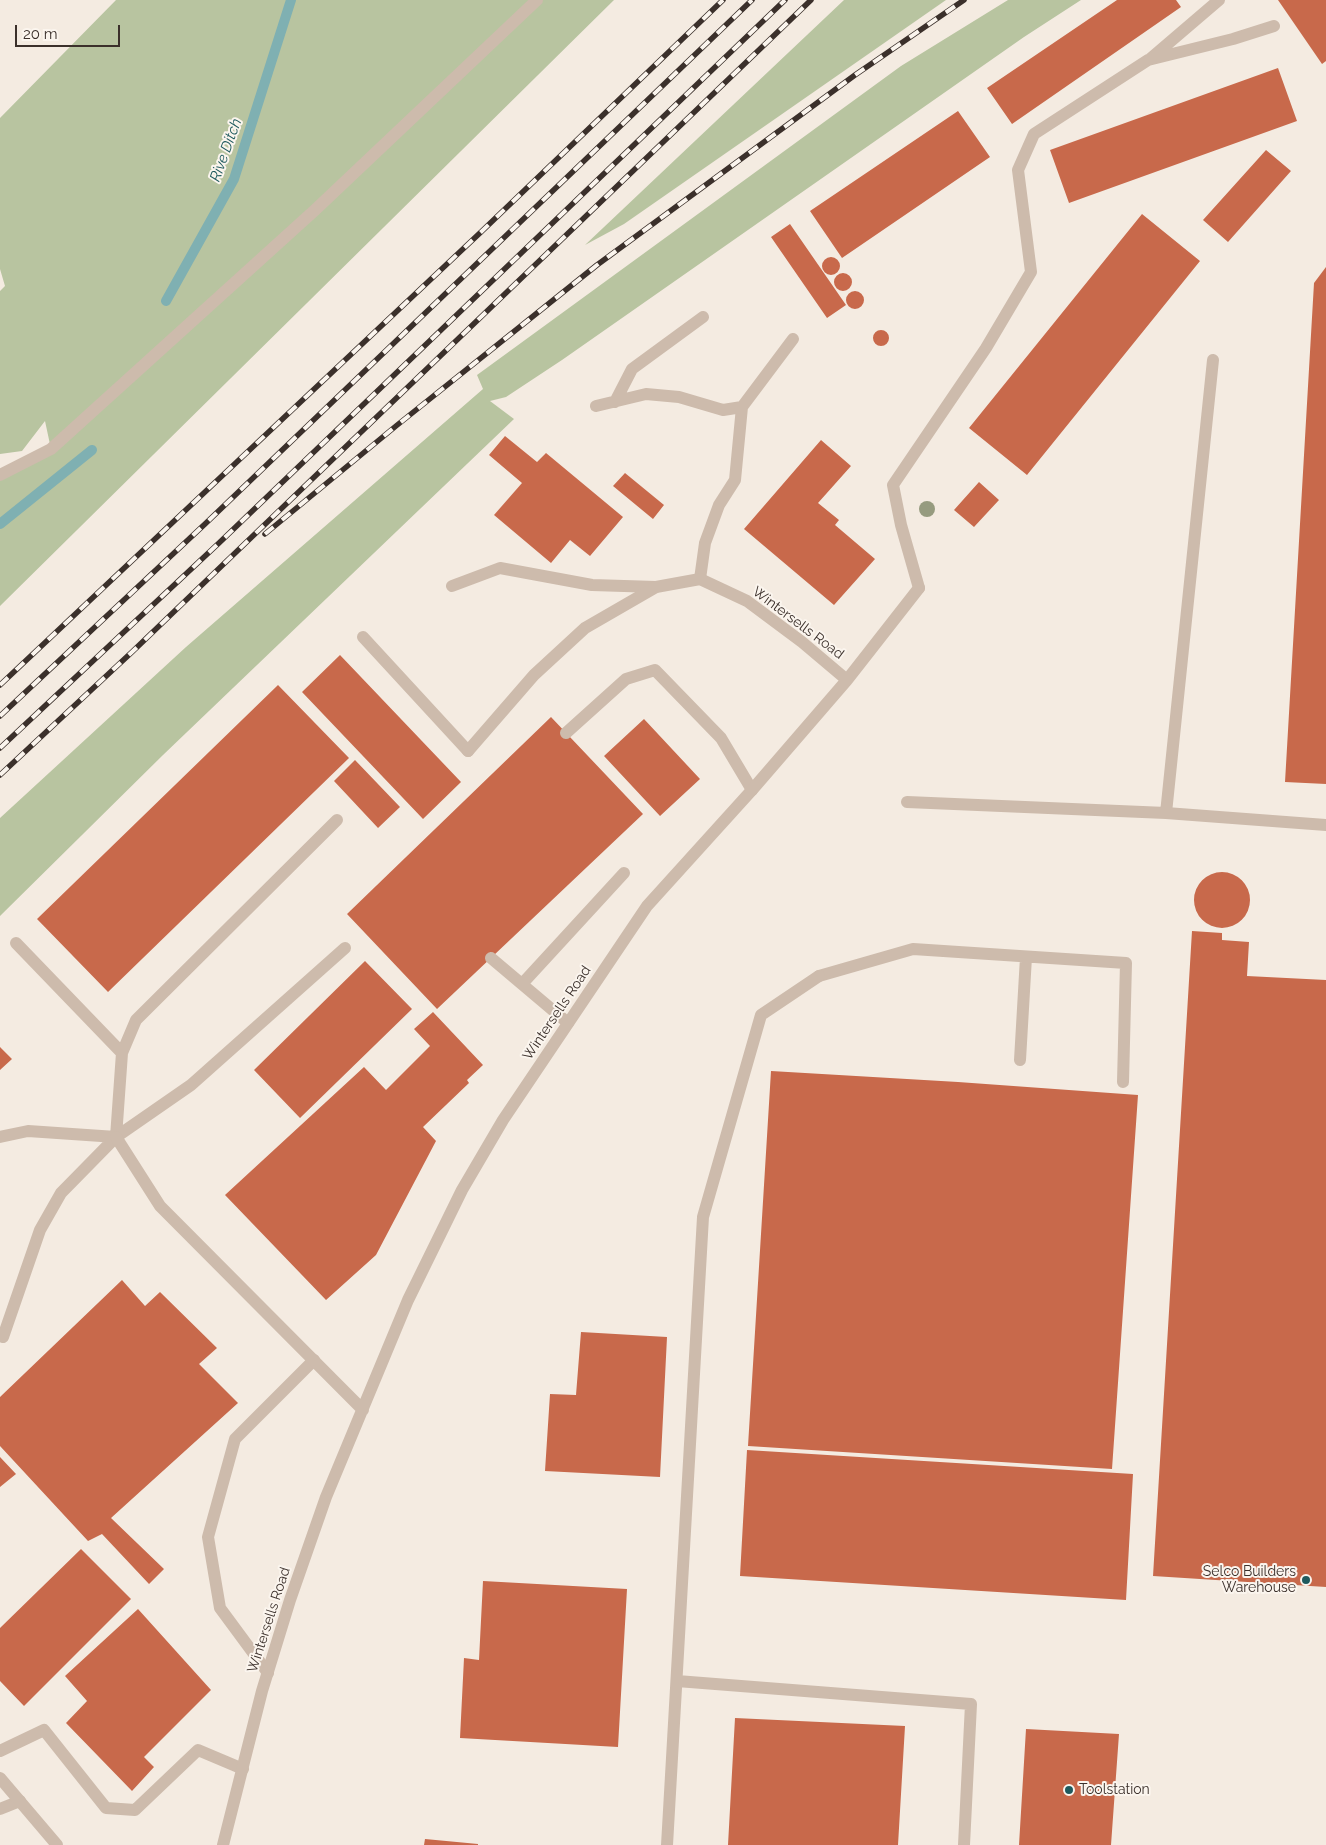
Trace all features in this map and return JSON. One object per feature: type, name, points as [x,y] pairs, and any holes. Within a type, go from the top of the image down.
[{"type":"street","points":[[0,474],[51,449],[314,210],[537,0]]},
{"type":"street","points":[[1148,60],[1219,0]]},
{"type":"street","points":[[1148,60],[1233,39],[1274,26]]},
{"type":"street","name":"Wintersells Road","points":[[223,1845],[268,1673],[290,1600],[326,1497],[408,1300],[462,1190],[503,1120],[647,906],[752,790],[847,680],[919,588],[901,525],[893,485],[986,348],[1032,272],[1018,170],[1034,134],[1148,60]]},
{"type":"street","points":[[615,402],[632,369],[704,317]]},
{"type":"street","points":[[452,586],[500,568],[592,585],[656,587],[700,579],[705,543],[719,505],[735,480],[742,407],[793,339]]},
{"type":"street","points":[[1166,813],[1213,360]]},
{"type":"street","points":[[596,406],[646,394],[679,397],[723,410],[742,407]]},
{"type":"street","name":"Wintersells Road","points":[[700,579],[747,601],[802,642],[847,680]]},
{"type":"street","points":[[363,637],[468,751],[534,675],[585,628],[656,587]]},
{"type":"street","points":[[566,733],[626,678],[655,670],[721,738],[752,790]]},
{"type":"street","points":[[907,802],[1166,813],[1326,825]]},
{"type":"street","points":[[336,820],[136,1020],[122,1053],[116,1137],[160,1206],[363,1410]]},
{"type":"street","points":[[522,984],[624,873]]},
{"type":"street","points":[[16,943],[122,1053]]},
{"type":"street","points":[[3,1337],[40,1230],[61,1193],[116,1137],[191,1085],[345,948]]},
{"type":"street","points":[[667,1845],[683,1538],[703,1217],[761,1015],[819,976],[913,949],[1126,963],[1123,1082]]},
{"type":"street","points":[[1020,1060],[1026,956]]},
{"type":"street","points":[[491,958],[568,1024]]},
{"type":"street","points":[[0,1137],[28,1131],[116,1137]]},
{"type":"street","points":[[268,1673],[220,1608],[208,1537],[235,1439],[314,1360]]},
{"type":"street","points":[[677,1681],[971,1704],[964,1845]]},
{"type":"street","points":[[0,1751],[44,1730],[106,1808],[135,1810],[198,1750],[242,1769]]},
{"type":"street","points":[[0,1778],[57,1845]]},
{"type":"street","points":[[0,1809],[20,1801]]},
{"type":"green space","points":[[116,0],[614,0],[0,606],[0,475],[51,449],[45,421],[22,451],[0,454],[0,291],[5,286],[0,269],[0,118]]},
{"type":"green space","points":[[844,0],[946,0],[624,224],[585,245]]},
{"type":"green space","points":[[1008,0],[1081,0],[1024,37],[562,360],[506,397],[490,401],[514,419],[163,755],[0,916],[0,818],[186,647],[483,389],[477,375],[901,66]]},
{"type":"building","points":[[1117,0],[1176,0],[1181,7],[1012,124],[987,88]]},
{"type":"building","points":[[1278,0],[1326,0],[1326,61],[1322,64]]},
{"type":"building","points":[[1278,68],[1297,121],[1069,203],[1050,150]]},
{"type":"building","points":[[958,111],[990,157],[842,258],[810,211]]},
{"type":"building","points":[[1266,150],[1291,171],[1228,242],[1203,220]]},
{"type":"building","points":[[1142,214],[1200,261],[1027,475],[969,428]]},
{"type":"building","points":[[790,224],[846,305],[827,318],[771,237]]},
{"type":"building","points":[[831,257],[837,260],[840,266],[837,272],[831,275],[825,272],[822,266],[825,260]]},
{"type":"building","points":[[1326,267],[1326,784],[1285,782],[1314,283]]},
{"type":"building","points":[[843,273],[849,276],[852,282],[849,288],[843,291],[837,288],[834,282],[837,276]]},
{"type":"building","points":[[855,291],[861,294],[864,300],[861,306],[855,309],[849,306],[846,300],[849,294]]},
{"type":"building","points":[[881,330],[889,338],[881,346],[873,338]]},
{"type":"building","points":[[505,436],[537,462],[546,453],[623,517],[590,556],[570,540],[551,563],[494,515],[522,483],[489,455]]},
{"type":"building","points":[[821,440],[851,466],[818,503],[839,520],[835,525],[875,559],[834,605],[744,529]]},
{"type":"building","points":[[625,473],[664,505],[653,519],[613,486]]},
{"type":"building","points":[[979,482],[999,500],[974,527],[954,510]]},
{"type":"building","points":[[340,655],[461,782],[423,819],[302,692]]},
{"type":"building","points":[[278,685],[349,758],[108,992],[37,919]]},
{"type":"building","points":[[551,717],[643,814],[437,1009],[347,914]]},
{"type":"building","points":[[644,719],[700,779],[660,816],[604,756]]},
{"type":"building","points":[[355,760],[400,807],[378,828],[334,781]]},
{"type":"building","points":[[1216,872],[1228,872],[1242,880],[1250,894],[1248,911],[1242,920],[1228,928],[1216,928],[1206,923],[1199,916],[1194,906],[1194,894],[1199,884],[1206,877]]},
{"type":"building","points":[[1192,931],[1222,933],[1222,940],[1249,942],[1247,976],[1326,980],[1326,1587],[1153,1576]]},
{"type":"building","points":[[365,961],[412,1009],[300,1118],[254,1070]]},
{"type":"building","points":[[433,1012],[483,1065],[467,1080],[469,1083],[423,1127],[436,1141],[376,1255],[326,1300],[225,1195],[364,1067],[386,1090],[430,1046],[414,1029]]},
{"type":"building","points":[[0,1047],[12,1059],[0,1070]]},
{"type":"building","points":[[771,1071],[1138,1095],[1112,1469],[748,1446]]},
{"type":"building","points":[[122,1280],[145,1306],[160,1292],[217,1348],[199,1364],[238,1403],[111,1518],[164,1569],[149,1584],[102,1534],[88,1541],[0,1446],[0,1397]]},
{"type":"building","points":[[581,1332],[667,1337],[660,1477],[545,1471],[550,1394],[576,1395]]},
{"type":"building","points":[[747,1450],[1133,1474],[1126,1600],[740,1576]]},
{"type":"building","points":[[0,1457],[16,1474],[0,1487]]},
{"type":"building","points":[[81,1549],[131,1599],[24,1706],[0,1681],[0,1628]]},
{"type":"building","points":[[483,1581],[627,1589],[618,1747],[460,1738],[464,1658],[479,1660]]},
{"type":"building","points":[[138,1609],[211,1690],[144,1757],[154,1767],[132,1791],[66,1723],[87,1701],[65,1676]]},
{"type":"building","points":[[735,1718],[905,1726],[898,1845],[728,1845]]},
{"type":"building","name":"Toolstation","points":[[1026,1729],[1119,1734],[1111,1845],[1019,1845]]},
{"type":"building","points":[[425,1839],[478,1844],[478,1845],[424,1845]]},
{"type":"waterway","name":"Rive Ditch","points":[[166,301],[234,179],[291,0]]},
{"type":"waterway","name":"Rive Ditch","points":[[0,524],[92,450]]},
{"type":"railway","points":[[0,685],[481,232],[723,0]]},
{"type":"railway","points":[[0,716],[205,524],[752,0]]},
{"type":"railway","points":[[0,748],[219,543],[785,0]]},
{"type":"railway","points":[[0,775],[132,652],[811,0]]},
{"type":"railway","points":[[265,534],[597,265],[855,75],[964,0]]},
{"type":"place","name":"Selco Builders Warehouse","points":[[1306,1580]]},
{"type":"place","name":"Toolstation","points":[[1069,1790]]}]
